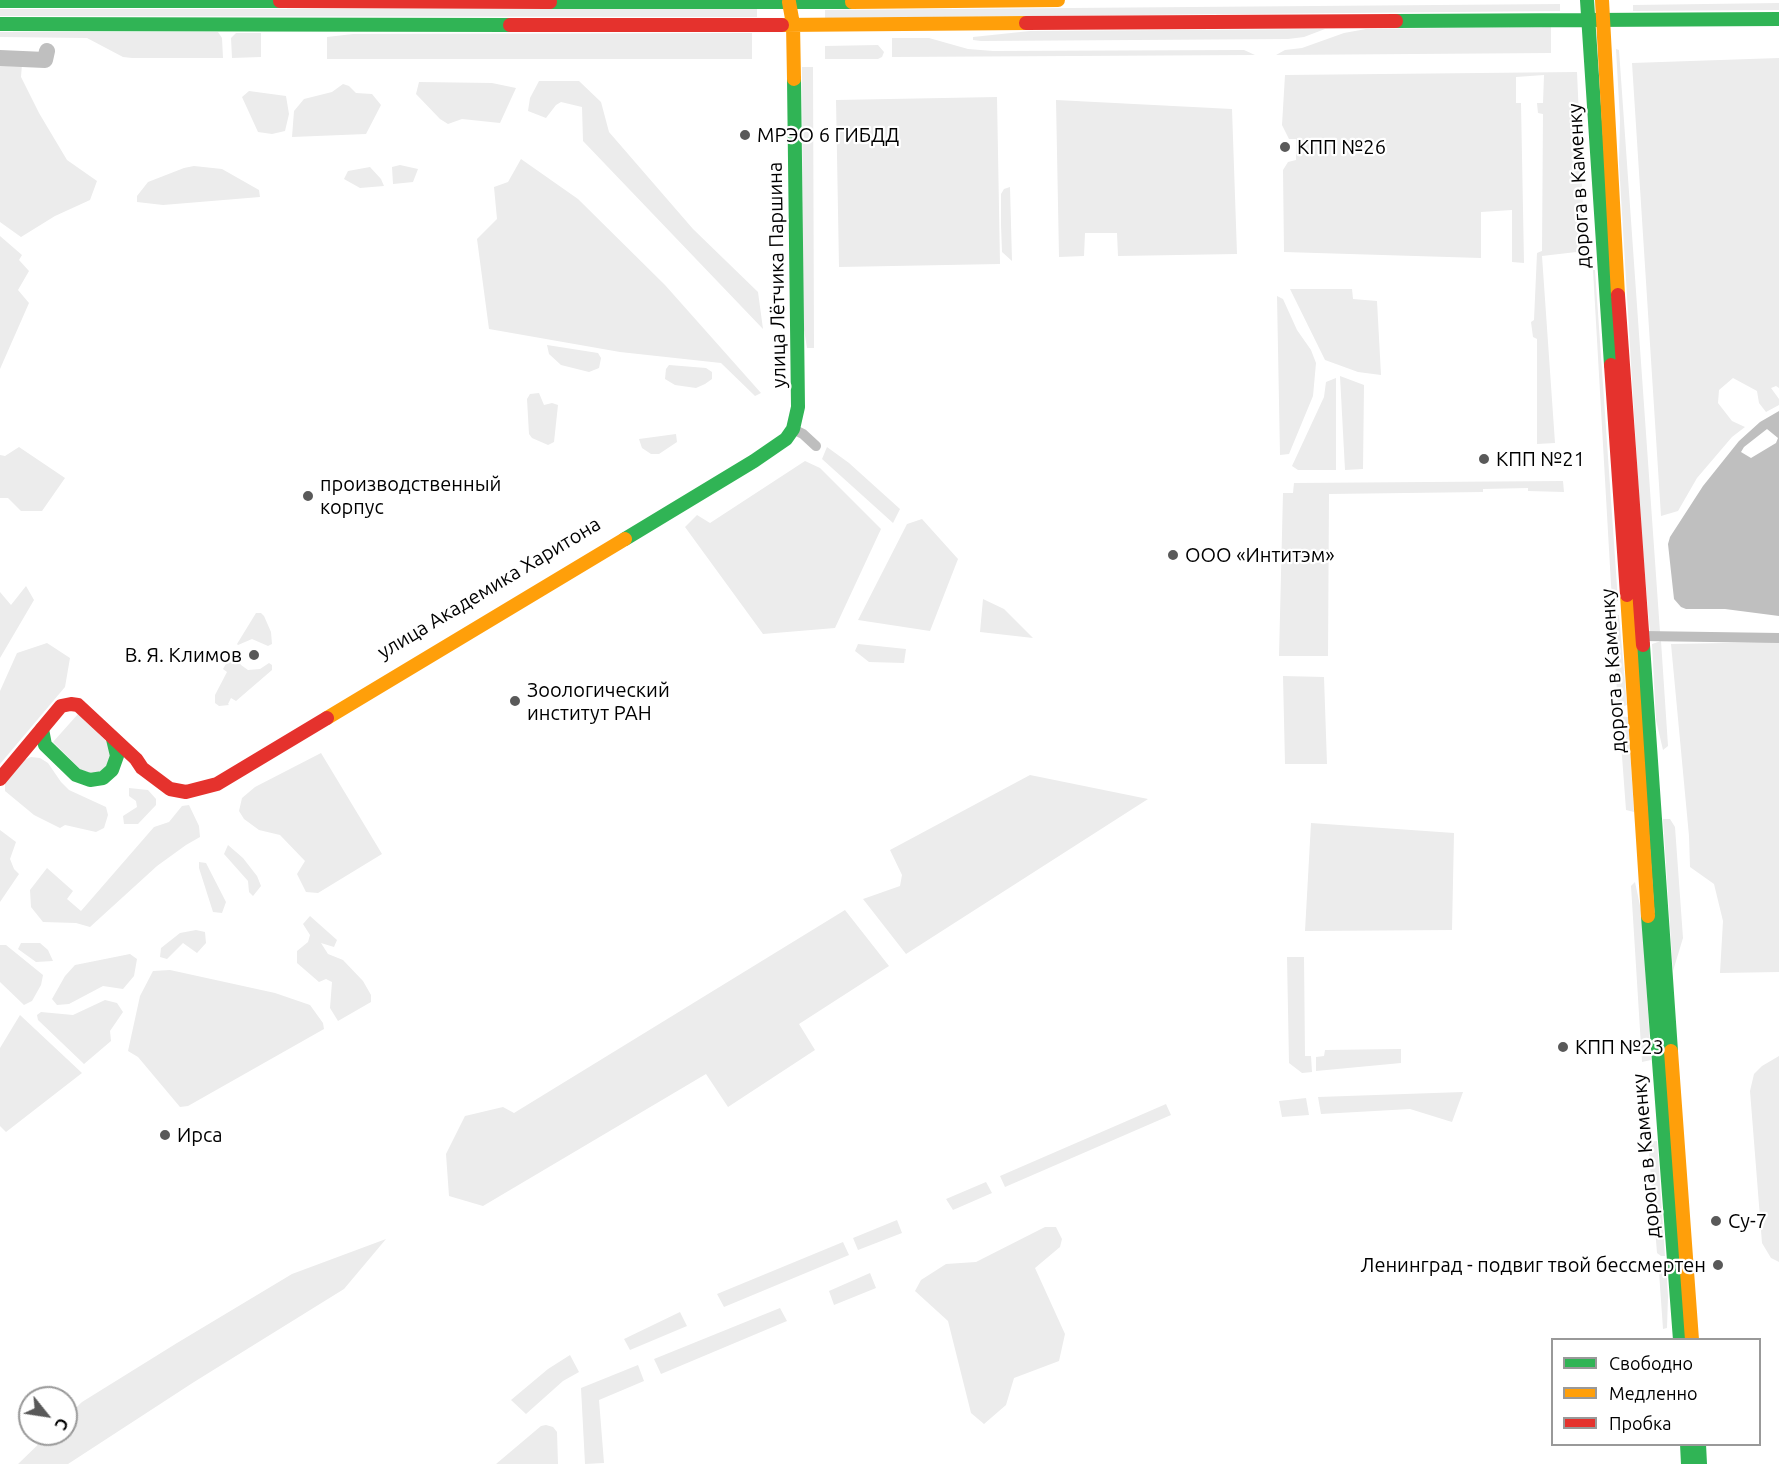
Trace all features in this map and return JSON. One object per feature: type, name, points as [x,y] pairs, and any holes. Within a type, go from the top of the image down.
[{"type":"main road","points":[[0,1],[1058,0]]},
{"type":"main road","name":"дорога в Каменку","points":[[1587,0],[1658,1064],[1680,1338]]},
{"type":"main road","name":"дорога в Каменку","points":[[1602,0],[1614,241],[1692,1338]]},
{"type":"main road","name":"улица Лётчика Паршина","points":[[787,415],[789,403],[789,2]]},
{"type":"main road","points":[[0,24],[789,25],[1779,19]]},
{"type":"main road","name":"улица Лётчика Паршина","points":[[789,25],[798,407],[793,429]]},
{"type":"main road","name":"улица Академика Харитона","points":[[0,779],[61,706],[75,704],[161,784],[178,792],[194,791],[217,784],[770,440],[784,425],[787,415]]},
{"type":"main road","name":"улица Академика Харитона","points":[[410,664],[754,462],[776,448],[793,429]]},
{"type":"main road","points":[[42,729],[45,745],[82,778],[96,780],[127,764],[142,768]]},
{"type":"main road","points":[[112,770],[117,756],[113,739]]},
{"type":"main road","points":[[29,745],[45,745]]},
{"type":"main road","points":[[1687,1446],[1688,1464]]},
{"type":"main road","points":[[1699,1446],[1700,1464]]},
{"type":"street","points":[[793,429],[803,434],[816,446]]},
{"type":"street","points":[[1643,636],[1779,638]]},
{"type":"shaded area","points":[[1779,3],[1779,10],[1633,11],[1633,5]]},
{"type":"shaded area","points":[[1560,4],[1560,11],[825,18],[825,10]]},
{"type":"shaded area","points":[[0,9],[757,9],[757,17],[0,16]]},
{"type":"shaded area","points":[[1551,27],[1551,53],[1276,55],[1285,50],[1302,48],[1344,33],[1366,29]]},
{"type":"shaded area","points":[[1325,29],[1304,37],[1288,39],[973,40],[973,37],[1030,31]]},
{"type":"shaded area","points":[[0,32],[218,32],[222,38],[223,58],[123,57],[87,38],[0,37]]},
{"type":"shaded area","points":[[236,33],[261,33],[261,57],[232,58],[231,38]]},
{"type":"shaded area","points":[[752,33],[752,59],[327,59],[327,37],[353,34]]},
{"type":"shaded area","points":[[892,38],[929,38],[968,49],[993,51],[1244,50],[1255,55],[892,57]]},
{"type":"shaded area","points":[[878,45],[884,52],[878,59],[825,59],[825,46]]},
{"type":"shaded area","points":[[1616,49],[1619,50],[1660,632],[1650,632],[1641,530],[1619,163],[1620,119]]},
{"type":"shaded area","points":[[1779,58],[1779,388],[1776,386],[1771,388],[1779,399],[1779,405],[1766,412],[1759,403],[1757,391],[1733,378],[1719,390],[1718,403],[1732,421],[1745,427],[1732,437],[1697,478],[1678,511],[1661,516],[1632,63]]},
{"type":"shaded area","points":[[0,62],[22,64],[21,77],[67,160],[97,181],[90,200],[55,216],[21,237],[0,222]]},
{"type":"shaded area","points":[[802,67],[813,67],[814,348],[807,348],[803,323]]},
{"type":"shaded area","points":[[1577,72],[1585,251],[1542,256],[1555,443],[1537,444],[1537,339],[1533,337],[1531,322],[1534,320],[1537,253],[1542,251],[1543,114],[1538,113],[1537,103],[1543,103],[1544,75],[1516,77],[1516,103],[1521,103],[1524,263],[1512,262],[1512,210],[1481,212],[1481,258],[1284,252],[1283,170],[1288,162],[1296,160],[1296,139],[1289,139],[1282,125],[1285,75]]},
{"type":"shaded area","points":[[539,81],[579,81],[601,102],[609,132],[693,229],[758,292],[763,329],[583,141],[582,107],[561,102],[546,118],[528,111],[530,98]]},
{"type":"shaded area","points":[[419,82],[492,83],[516,88],[500,123],[462,119],[448,124],[440,119],[416,94]]},
{"type":"shaded area","points":[[343,84],[356,93],[372,94],[381,105],[366,134],[292,137],[294,111],[304,99],[332,92]]},
{"type":"shaded area","points":[[249,91],[286,96],[289,114],[285,131],[272,134],[258,132],[242,97]]},
{"type":"shaded area","points":[[997,97],[1000,264],[839,267],[836,100]]},
{"type":"shaded area","points":[[1056,100],[1232,109],[1237,254],[1118,256],[1117,233],[1085,233],[1084,256],[1059,257]]},
{"type":"shaded area","points":[[521,159],[578,199],[665,285],[761,393],[755,396],[721,363],[620,352],[489,329],[477,239],[497,219],[494,187],[508,182]]},
{"type":"shaded area","points":[[400,165],[418,169],[413,182],[393,184],[392,167]]},
{"type":"shaded area","points":[[194,166],[222,169],[259,190],[260,197],[163,205],[137,202],[137,196],[148,182]]},
{"type":"shaded area","points":[[370,167],[384,186],[360,188],[344,179],[348,171]]},
{"type":"shaded area","points":[[1010,187],[1012,261],[1002,252],[1001,225],[1001,194],[1004,189]]},
{"type":"shaded area","points":[[0,236],[22,255],[19,260],[29,271],[18,290],[29,303],[0,369]]},
{"type":"shaded area","points":[[1593,270],[1595,270],[1618,601],[1612,602]]},
{"type":"shaded area","points":[[1290,289],[1352,289],[1353,299],[1377,301],[1381,375],[1358,372],[1325,360]]},
{"type":"shaded area","points":[[1277,296],[1283,299],[1316,363],[1313,396],[1289,454],[1280,455]]},
{"type":"shaded area","points":[[547,345],[598,353],[601,358],[599,368],[589,372],[561,365],[549,354]]},
{"type":"shaded area","points":[[669,365],[706,368],[712,372],[712,379],[696,388],[675,385],[665,379]]},
{"type":"shaded area","points":[[1340,376],[1364,385],[1363,469],[1345,470]]},
{"type":"shaded area","points":[[1336,378],[1336,470],[1298,470],[1292,466],[1324,397],[1326,382]]},
{"type":"shaded area","points":[[539,393],[544,405],[552,403],[558,405],[554,442],[548,445],[532,438],[529,434],[527,399],[530,394]]},
{"type":"shaded area","points":[[1779,411],[1779,616],[1725,609],[1681,607],[1674,599],[1668,544],[1670,537],[1703,486],[1739,441],[1760,422]],"holes":[[[1767,429],[1778,438],[1776,443],[1751,458],[1741,452]]]},
{"type":"shaded area","points":[[676,434],[677,442],[659,454],[651,454],[642,448],[639,439]]},
{"type":"shaded area","points":[[19,447],[65,478],[42,511],[21,511],[8,498],[0,498],[0,455],[5,456]]},
{"type":"shaded area","points":[[827,447],[849,463],[900,509],[893,523],[822,459]]},
{"type":"shaded area","points":[[805,461],[820,468],[881,529],[835,628],[763,634],[685,527],[697,515],[710,523]]},
{"type":"shaded area","points":[[1563,481],[1564,492],[1528,491],[1528,488],[1483,489],[1483,492],[1329,494],[1328,656],[1279,656],[1283,493],[1293,493],[1294,483]]},
{"type":"shaded area","points":[[922,519],[958,559],[930,631],[858,620],[907,524]]},
{"type":"shaded area","points":[[26,586],[34,600],[0,658],[0,592],[11,605]]},
{"type":"shaded area","points":[[983,599],[1004,609],[1033,638],[980,632]]},
{"type":"shaded area","points":[[256,613],[264,616],[271,632],[272,644],[268,646],[252,639],[238,645],[237,644]]},
{"type":"shaded area","points":[[1612,614],[1619,615],[1627,705],[1618,708]]},
{"type":"shaded area","points":[[1661,641],[1668,746],[1663,750],[1656,720],[1652,644]]},
{"type":"shaded area","points":[[1779,642],[1779,972],[1720,973],[1723,921],[1714,884],[1690,867],[1671,644]]},
{"type":"shaded area","points":[[47,643],[70,658],[65,687],[0,764],[0,691],[17,653]]},
{"type":"shaded area","points":[[858,644],[906,649],[904,663],[869,662],[855,651]]},
{"type":"shaded area","points":[[234,650],[237,650],[236,657],[241,665],[248,670],[260,669],[269,663],[272,665],[272,670],[236,701],[231,698],[229,705],[219,706],[215,703],[215,695],[227,672],[223,669]]},
{"type":"shaded area","points":[[1283,676],[1324,677],[1327,764],[1285,764]]},
{"type":"shaded area","points":[[78,714],[107,742],[112,752],[108,767],[95,774],[81,770],[53,742]]},
{"type":"shaded area","points":[[1619,716],[1628,717],[1634,812],[1626,810]]},
{"type":"shaded area","points":[[321,753],[382,854],[318,893],[306,892],[297,874],[305,861],[280,835],[259,830],[244,819],[239,811],[242,798],[255,787]]},
{"type":"shaded area","points":[[31,757],[40,758],[48,763],[69,790],[106,807],[108,815],[104,828],[96,832],[65,825],[60,828],[34,815],[5,791],[5,783],[24,760]]},
{"type":"shaded area","points":[[1030,775],[1148,799],[906,954],[863,899],[900,886],[902,875],[890,850]]},
{"type":"shaded area","points":[[129,788],[148,790],[156,799],[156,805],[138,824],[124,824],[123,816],[137,807],[136,801],[129,796]]},
{"type":"shaded area","points":[[189,805],[199,826],[200,837],[157,866],[90,927],[76,923],[43,922],[31,907],[30,890],[47,868],[73,891],[67,899],[81,911],[154,827],[169,822],[182,806]]},
{"type":"shaded area","points":[[1663,819],[1670,819],[1675,827],[1683,938],[1673,971]]},
{"type":"shaded area","points":[[1311,823],[1454,833],[1452,930],[1305,931]]},
{"type":"shaded area","points":[[0,830],[16,842],[10,859],[19,874],[0,902]]},
{"type":"shaded area","points":[[228,845],[243,858],[257,876],[261,886],[253,896],[249,892],[248,881],[224,854]]},
{"type":"shaded area","points":[[199,862],[206,863],[226,902],[222,913],[213,912]]},
{"type":"shaded area","points":[[1635,882],[1642,915],[1651,1060],[1642,1062],[1631,886]]},
{"type":"shaded area","points":[[845,910],[889,966],[799,1024],[815,1050],[728,1107],[706,1074],[483,1206],[449,1196],[446,1154],[465,1116],[503,1107],[514,1113]]},
{"type":"shaded area","points":[[310,916],[337,940],[334,947],[321,943],[328,954],[343,960],[363,981],[371,995],[371,1002],[338,1021],[330,1008],[332,982],[326,979],[319,982],[297,963],[297,951],[308,942],[310,935],[303,924]]},
{"type":"shaded area","points":[[196,930],[205,932],[206,943],[197,953],[183,943],[167,959],[160,957],[161,948],[180,933]]},
{"type":"shaded area","points":[[21,943],[40,943],[48,950],[53,961],[36,962],[18,949]]},
{"type":"shaded area","points":[[0,945],[6,945],[43,975],[41,985],[32,1001],[24,1005],[0,982]]},
{"type":"shaded area","points":[[130,954],[137,959],[134,976],[123,989],[103,986],[69,1004],[57,1005],[52,999],[65,976],[75,965]]},
{"type":"shaded area","points":[[1287,957],[1304,957],[1305,1056],[1311,1056],[1312,1072],[1302,1073],[1289,1063]]},
{"type":"shaded area","points":[[170,970],[275,993],[310,1005],[323,1023],[324,1029],[188,1106],[180,1107],[138,1057],[128,1051],[140,996],[153,971]]},
{"type":"shaded area","points":[[105,1000],[117,1003],[123,1012],[110,1031],[111,1041],[84,1064],[38,1020],[37,1015],[41,1012],[73,1015]]},
{"type":"shaded area","points":[[20,1015],[82,1073],[6,1132],[0,1126],[0,1048]]},
{"type":"shaded area","points":[[1401,1049],[1401,1063],[1316,1071],[1316,1057],[1324,1056],[1325,1050]]},
{"type":"shaded area","points":[[1779,1056],[1779,1262],[1771,1258],[1762,1243],[1750,1091],[1754,1074],[1762,1066]]},
{"type":"shaded area","points":[[1463,1092],[1452,1122],[1410,1109],[1321,1114],[1318,1097]]},
{"type":"shaded area","points":[[1306,1098],[1309,1115],[1282,1117],[1279,1101]]},
{"type":"shaded area","points":[[1166,1104],[1171,1115],[1005,1187],[1000,1176]]},
{"type":"shaded area","points":[[1657,1141],[1665,1256],[1657,1253],[1648,1142]]},
{"type":"shaded area","points":[[986,1182],[992,1193],[953,1210],[946,1199]]},
{"type":"shaded area","points":[[897,1220],[902,1233],[858,1250],[853,1238]]},
{"type":"shaded area","points":[[1045,1227],[1056,1227],[1062,1239],[1060,1247],[1035,1268],[1065,1334],[1059,1361],[1014,1378],[1006,1405],[984,1424],[971,1413],[948,1321],[915,1291],[921,1280],[946,1264],[976,1262]]},
{"type":"shaded area","points":[[386,1239],[344,1289],[68,1464],[18,1464],[37,1446],[78,1446],[78,1406],[82,1402],[292,1274]]},
{"type":"shaded area","points":[[843,1242],[849,1255],[724,1307],[717,1294]]},
{"type":"shaded area","points":[[1661,1266],[1666,1266],[1668,1296],[1667,1328],[1663,1329],[1659,1272]]},
{"type":"shaded area","points":[[870,1273],[876,1288],[834,1305],[829,1291]]},
{"type":"shaded area","points":[[780,1308],[787,1321],[661,1374],[654,1359]]},
{"type":"shaded area","points":[[680,1312],[687,1326],[630,1350],[624,1339]]},
{"type":"shaded area","points":[[570,1355],[579,1372],[563,1381],[526,1414],[511,1400],[548,1369]]},
{"type":"shaded area","points":[[638,1365],[644,1381],[599,1400],[604,1463],[585,1464],[581,1388]]},
{"type":"shaded area","points":[[541,1426],[553,1427],[557,1432],[558,1464],[496,1464]]},
{"type":"waterway","points":[[0,58],[45,60],[47,51]]},
{"type":"traffic: fast","points":[[1587,0],[1611,365]]},
{"type":"traffic: fast","points":[[0,1],[280,1]]},
{"type":"traffic: fast","points":[[550,2],[852,2]]},
{"type":"traffic: fast","points":[[1396,21],[1779,19]]},
{"type":"traffic: fast","points":[[0,24],[510,25]]},
{"type":"traffic: fast","points":[[625,539],[754,461],[786,439],[793,429],[798,407],[794,79]]},
{"type":"traffic: fast","points":[[1643,645],[1671,1051]]},
{"type":"traffic: fast","points":[[42,729],[45,745],[76,775],[90,780],[103,778],[112,770],[117,756],[113,739]]},
{"type":"traffic: fast","points":[[1648,916],[1680,1338]]},
{"type":"traffic: fast","points":[[1687,1446],[1688,1464]]},
{"type":"traffic: fast","points":[[1699,1446],[1700,1464]]},
{"type":"traffic: slow","points":[[852,2],[1058,0]]},
{"type":"traffic: slow","points":[[1602,0],[1618,295]]},
{"type":"traffic: slow","points":[[789,2],[793,24],[794,79]]},
{"type":"traffic: slow","points":[[782,25],[1026,23]]},
{"type":"traffic: slow","points":[[327,718],[625,539]]},
{"type":"traffic: slow","points":[[1627,595],[1648,916]]},
{"type":"traffic: slow","points":[[1671,1051],[1692,1338]]},
{"type":"traffic: jam","points":[[280,1],[550,2]]},
{"type":"traffic: jam","points":[[1026,23],[1396,21]]},
{"type":"traffic: jam","points":[[510,25],[782,25]]},
{"type":"traffic: jam","points":[[1618,295],[1643,645]]},
{"type":"traffic: jam","points":[[1611,365],[1627,595]]},
{"type":"traffic: jam","points":[[0,779],[61,706],[71,704],[78,705],[136,759],[142,768],[170,789],[186,792],[217,784],[327,718]]},
{"type":"place","name":"МРЭО 6 ГИБДД","points":[[745,135]]},
{"type":"place","name":"КПП №26","points":[[1285,147]]},
{"type":"place","name":"КПП №21","points":[[1484,459]]},
{"type":"place","name":"производственный корпус","points":[[308,496]]},
{"type":"place","name":"ООО «Интитэм»","points":[[1173,555]]},
{"type":"place","name":"В. Я. Климов","points":[[254,655]]},
{"type":"place","name":"Зоологический институт РАН","points":[[515,701]]},
{"type":"place","name":"КПП №23","points":[[1563,1047]]},
{"type":"place","name":"Ирса","points":[[165,1135]]},
{"type":"place","name":"Су-7","points":[[1716,1221]]},
{"type":"place","name":"Ленинград - подвиг твой бессмертен","points":[[1718,1265]]}]
